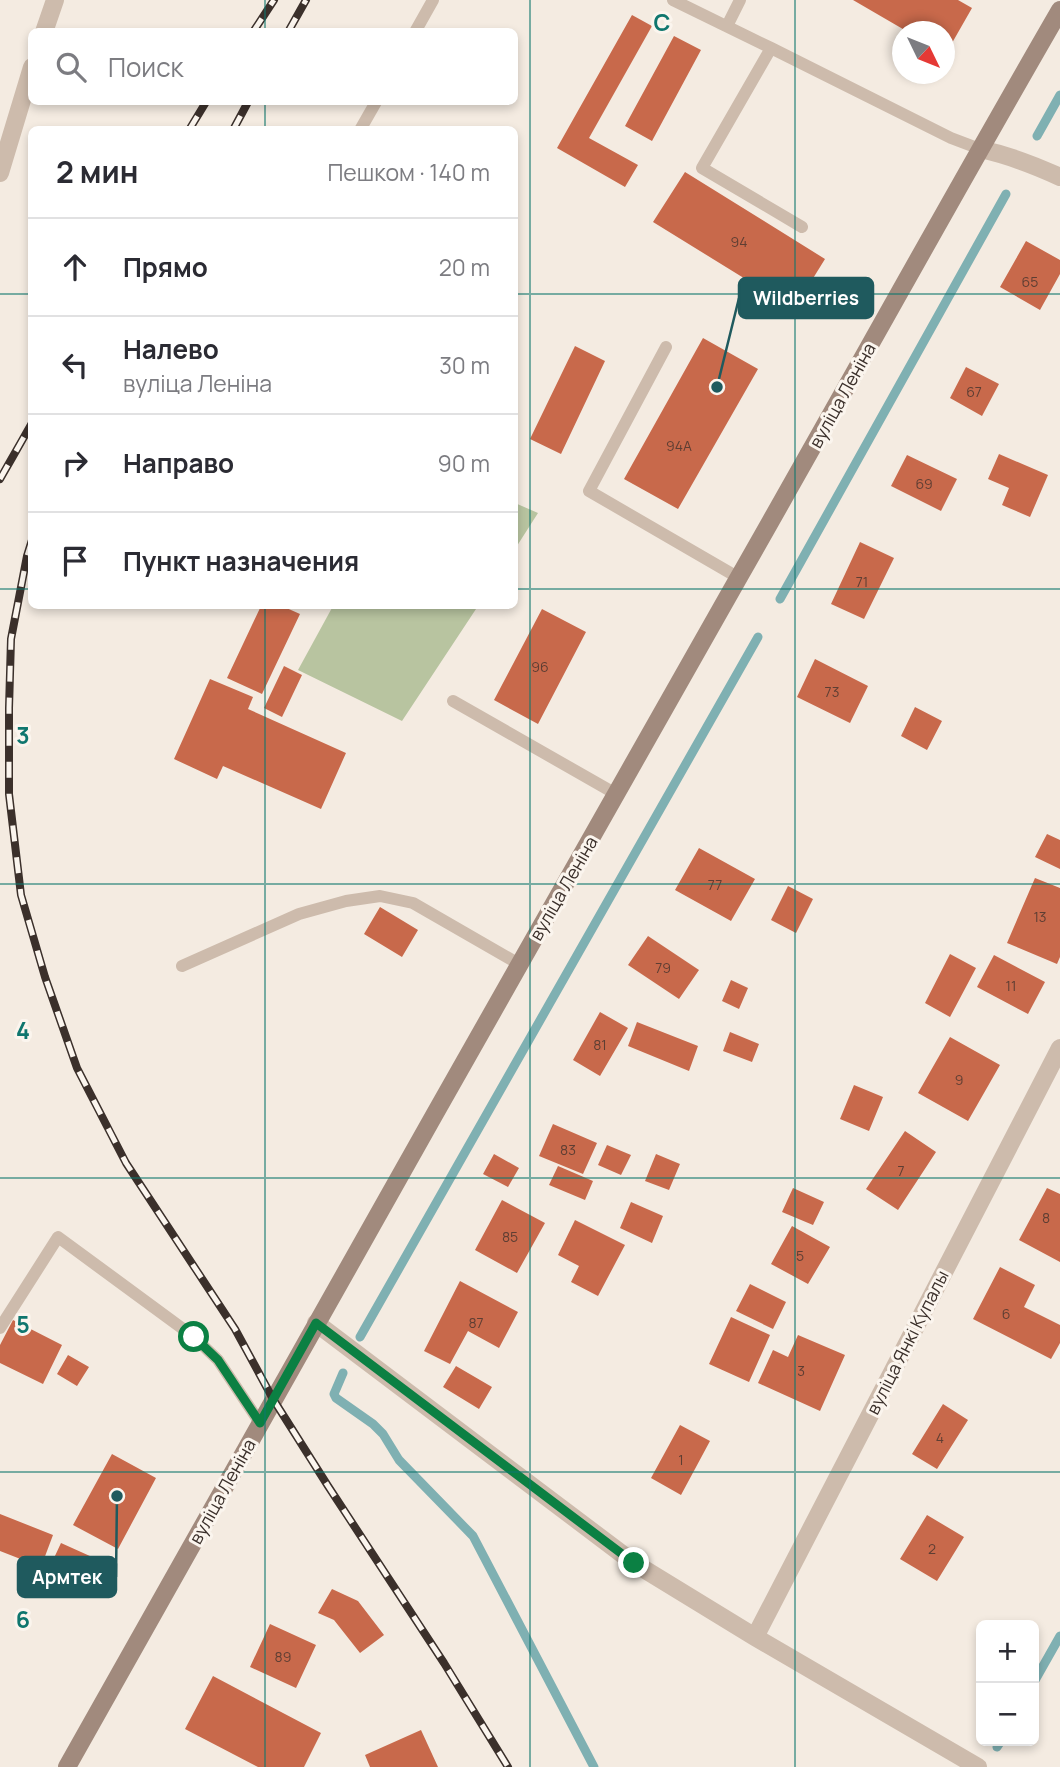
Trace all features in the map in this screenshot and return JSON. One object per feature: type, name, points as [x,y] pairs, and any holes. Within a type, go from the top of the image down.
[{"type":"main road","name":"вуліца Леніна","points":[[67,1767],[1060,10]]},
{"type":"street","points":[[45,28],[55,0]]},
{"type":"street","points":[[0,173],[28,80]]},
{"type":"street","points":[[980,149],[1004,154],[1060,177]]},
{"type":"street","name":"вуліца Янкі Купалы","points":[[755,1637],[1060,1048]]},
{"type":"street","points":[[316,1323],[634,1563],[978,1767]]},
{"type":"lane","points":[[417,28],[433,0]]},
{"type":"lane","points":[[673,0],[951,138],[980,149]]},
{"type":"lane","points":[[727,26],[740,0]]},
{"type":"lane","points":[[771,47],[702,168],[802,227]]},
{"type":"lane","points":[[362,126],[374,105]]},
{"type":"lane","points":[[666,347],[589,491],[739,578]]},
{"type":"lane","points":[[453,701],[616,794]]},
{"type":"lane","points":[[182,966],[299,914],[346,901],[380,896],[412,903],[519,964]]},
{"type":"lane","points":[[0,1328],[58,1237],[194,1337],[218,1360],[260,1423]]},
{"type":"green space","points":[[518,504],[538,513],[518,544]]},
{"type":"green space","points":[[331,609],[476,609],[402,721],[298,670]]},
{"type":"building","points":[[853,0],[958,0],[972,8],[955,38],[955,21],[892,23]]},
{"type":"building","points":[[632,15],[652,26],[589,138],[638,165],[625,187],[557,148]]},
{"type":"building","points":[[674,36],[701,50],[652,141],[625,126]]},
{"type":"building","points":[[685,172],[825,259],[794,309],[653,222]]},
{"type":"building","points":[[1026,241],[1060,260],[1060,274],[1040,310],[1000,287]]},
{"type":"building","points":[[703,338],[758,369],[678,509],[624,479]]},
{"type":"building","points":[[575,346],[605,361],[561,454],[530,439]]},
{"type":"building","points":[[966,367],[999,384],[982,416],[950,398]]},
{"type":"building","points":[[999,454],[1048,475],[1030,517],[1002,505],[1009,488],[988,479]]},
{"type":"building","points":[[907,455],[957,479],[941,511],[891,486]]},
{"type":"building","points":[[860,542],[894,558],[864,619],[831,604]]},
{"type":"building","points":[[260,609],[289,609],[300,614],[262,694],[227,678]]},
{"type":"building","points":[[542,609],[586,632],[538,724],[494,700]]},
{"type":"building","points":[[815,659],[868,686],[850,723],[797,697]]},
{"type":"building","points":[[284,666],[302,675],[282,717],[264,708]]},
{"type":"building","points":[[210,679],[253,697],[248,709],[346,753],[321,809],[223,766],[217,779],[174,759]]},
{"type":"building","points":[[915,707],[942,721],[927,750],[901,736]]},
{"type":"building","points":[[1047,834],[1060,840],[1060,869],[1035,857]]},
{"type":"building","points":[[699,848],[755,879],[731,921],[675,890]]},
{"type":"building","points":[[1035,878],[1060,888],[1060,957],[1057,964],[1007,943]]},
{"type":"building","points":[[788,886],[813,899],[796,933],[771,920]]},
{"type":"building","points":[[380,907],[418,930],[402,957],[364,934]]},
{"type":"building","points":[[648,936],[699,970],[679,999],[628,965]]},
{"type":"building","points":[[950,954],[976,968],[950,1017],[925,1003]]},
{"type":"building","points":[[994,955],[1045,982],[1028,1014],[977,987]]},
{"type":"building","points":[[731,980],[748,988],[739,1009],[722,1001]]},
{"type":"building","points":[[600,1012],[628,1028],[600,1076],[573,1060]]},
{"type":"building","points":[[637,1022],[698,1046],[689,1071],[628,1046]]},
{"type":"building","points":[[730,1032],[759,1044],[752,1062],[723,1051]]},
{"type":"building","points":[[950,1037],[1000,1065],[968,1121],[918,1093]]},
{"type":"building","points":[[854,1085],[883,1097],[869,1131],[840,1119]]},
{"type":"building","points":[[553,1124],[597,1143],[583,1174],[539,1156]]},
{"type":"building","points":[[905,1131],[936,1152],[898,1210],[866,1189]]},
{"type":"building","points":[[607,1145],[631,1155],[621,1175],[598,1165]]},
{"type":"building","points":[[494,1154],[519,1168],[508,1187],[483,1174]]},
{"type":"building","points":[[656,1154],[680,1164],[669,1190],[645,1181]]},
{"type":"building","points":[[558,1166],[593,1181],[585,1200],[549,1185]]},
{"type":"building","points":[[793,1188],[824,1202],[813,1225],[782,1212]]},
{"type":"building","points":[[1047,1188],[1060,1194],[1060,1262],[1019,1240]]},
{"type":"building","points":[[502,1200],[545,1223],[517,1273],[475,1250]]},
{"type":"building","points":[[631,1202],[663,1216],[652,1243],[620,1228]]},
{"type":"building","points":[[575,1220],[625,1245],[598,1296],[571,1282],[579,1266],[558,1255]]},
{"type":"building","points":[[792,1226],[830,1247],[808,1284],[771,1264]]},
{"type":"building","points":[[1000,1267],[1035,1285],[1024,1307],[1060,1325],[1060,1343],[1051,1359],[973,1319]]},
{"type":"building","points":[[460,1281],[518,1312],[499,1348],[468,1331],[450,1364],[424,1351]]},
{"type":"building","points":[[750,1284],[786,1302],[773,1329],[736,1311]]},
{"type":"building","points":[[731,1317],[770,1335],[749,1382],[709,1364]]},
{"type":"building","points":[[13,1320],[62,1345],[43,1384],[0,1363],[0,1345]]},
{"type":"building","points":[[798,1335],[845,1355],[820,1411],[758,1383],[773,1350],[788,1357]]},
{"type":"building","points":[[68,1355],[89,1367],[77,1386],[57,1374]]},
{"type":"building","points":[[456,1366],[492,1387],[479,1409],[443,1387]]},
{"type":"building","points":[[943,1404],[968,1420],[937,1469],[912,1454]]},
{"type":"building","points":[[680,1425],[710,1441],[681,1495],[651,1478]]},
{"type":"building","points":[[112,1454],[156,1478],[118,1549],[73,1525]]},
{"type":"building","points":[[0,1514],[53,1535],[41,1567],[0,1551]]},
{"type":"building","points":[[927,1515],[964,1537],[937,1581],[900,1559]]},
{"type":"building","points":[[61,1543],[101,1561],[87,1592],[47,1573]]},
{"type":"building","points":[[332,1589],[358,1601],[384,1635],[360,1653],[334,1620],[318,1613]]},
{"type":"building","points":[[270,1624],[316,1645],[296,1688],[250,1667]]},
{"type":"building","points":[[213,1676],[321,1733],[304,1767],[258,1767],[185,1729]]},
{"type":"building","points":[[421,1730],[438,1767],[370,1767],[365,1755]]},
{"type":"waterway","points":[[1037,136],[1060,95]]},
{"type":"waterway","points":[[780,599],[1006,194]]},
{"type":"waterway","points":[[360,1337],[758,637]]},
{"type":"waterway","points":[[343,1373],[334,1394],[336,1398],[383,1434],[399,1460],[473,1536],[594,1767]]},
{"type":"waterway","points":[[1039,1673],[1060,1636]]},
{"type":"railway","points":[[256,28],[274,0]]},
{"type":"railway","points":[[290,28],[306,0]]},
{"type":"railway","points":[[191,126],[204,105]]},
{"type":"railway","points":[[235,126],[246,105]]},
{"type":"railway","points":[[0,479],[28,430]]},
{"type":"railway","points":[[28,553],[11,639],[9,794],[21,895],[45,977],[77,1068],[126,1163],[235,1329],[273,1399],[508,1767]]},
{"type":"place","name":"Wildberries","points":[[717,387]]},
{"type":"place","name":"Армтек","points":[[117,1496]]},
{"type":"route","points":[[194,1337],[218,1360],[260,1423],[316,1323],[634,1563]]}]
